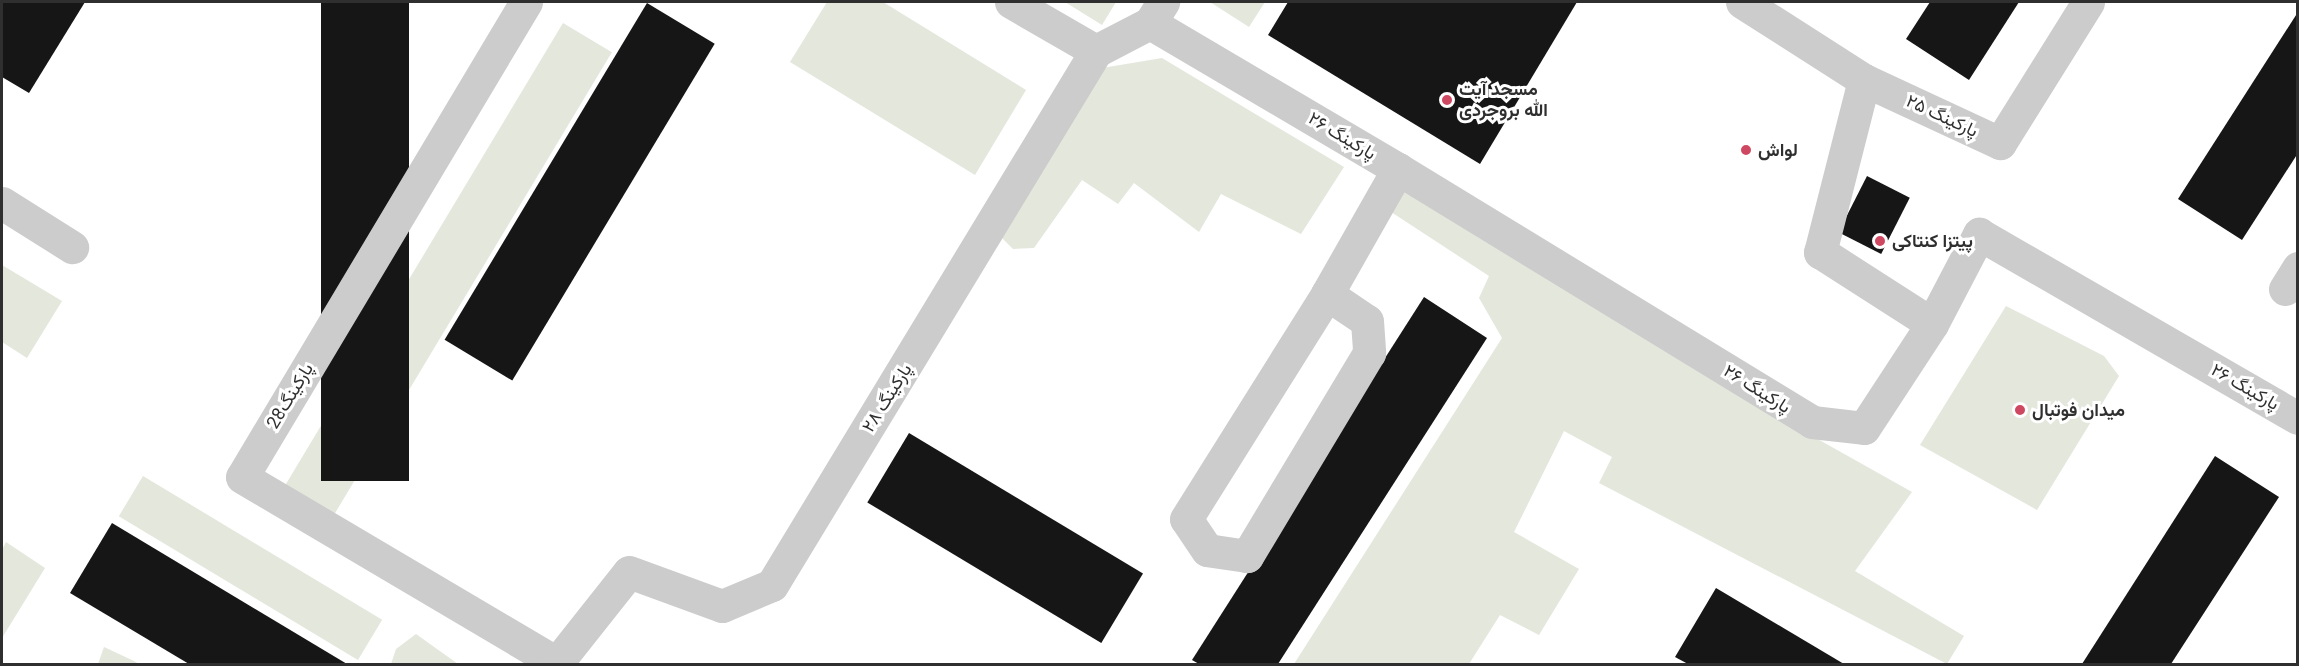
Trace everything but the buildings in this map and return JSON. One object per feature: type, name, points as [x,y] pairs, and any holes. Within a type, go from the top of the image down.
[{"type":"street","name":"پارکینگ28","points":[[525,2],[242,477],[557,664]]},
{"type":"street","points":[[1011,2],[1096,51],[1157,12]]},
{"type":"street","name":"پارکینگ ۲۵","points":[[1742,2],[1864,80],[2000,143],[2088,2]]},
{"type":"street","name":"پارکینگ ۲۶","points":[[1157,12],[1398,169],[1812,422],[1864,428],[1932,324],[1979,234],[2298,418]]},
{"type":"street","name":"پارکینگ ۲۸","points":[[557,664],[629,572],[722,606],[772,585],[1096,51]]},
{"type":"street","points":[[1864,80],[1820,252],[1932,324]]},
{"type":"street","points":[[1327,294],[1367,321],[1369,353],[1247,556],[1207,550],[1186,519],[1327,294],[1398,169]]},
{"type":"street","points":[[2,203],[72,247]]},
{"type":"shaded area","points":[[827,2],[883,2],[1026,90],[975,175],[790,62]]},
{"type":"shaded area","points":[[1065,2],[1116,2],[1102,25]]},
{"type":"shaded area","points":[[1210,2],[1265,2],[1249,27]]},
{"type":"shaded area","points":[[563,23],[612,52],[332,519],[283,489]]},
{"type":"shaded area","points":[[1162,58],[1344,167],[1301,234],[1221,194],[1199,232],[1134,183],[1118,204],[1082,180],[1034,248],[1013,249],[1001,237],[1102,68]]},
{"type":"shaded area","points":[[1406,183],[1775,415],[1912,492],[1855,571],[1964,636],[1947,664],[1599,483],[1612,457],[1564,431],[1514,532],[1579,569],[1539,635],[1500,615],[1469,664],[1294,664],[1502,338],[1479,298],[1489,276],[1385,208]]},
{"type":"shaded area","points":[[2,265],[62,301],[27,358],[2,342]]},
{"type":"shaded area","name":"میدان فوتبال","points":[[2006,306],[2104,356],[2119,376],[2037,510],[1920,445]]},
{"type":"shaded area","points":[[143,476],[382,620],[358,660],[119,516]]},
{"type":"shaded area","points":[[6,542],[45,568],[2,638],[2,550]]},
{"type":"shaded area","points":[[416,634],[458,664],[391,664],[396,649]]},
{"type":"shaded area","points":[[104,647],[134,661],[139,664],[98,664]]},
{"type":"place","name":"مسجد آیت الله بروجردی","points":[[1447,100]]},
{"type":"place","name":"لواش","points":[[1746,150]]},
{"type":"place","name":"پیتزا کنتاکی","points":[[1880,241]]},
{"type":"place","name":"میدان فوتبال","points":[[2020,410]]}]
